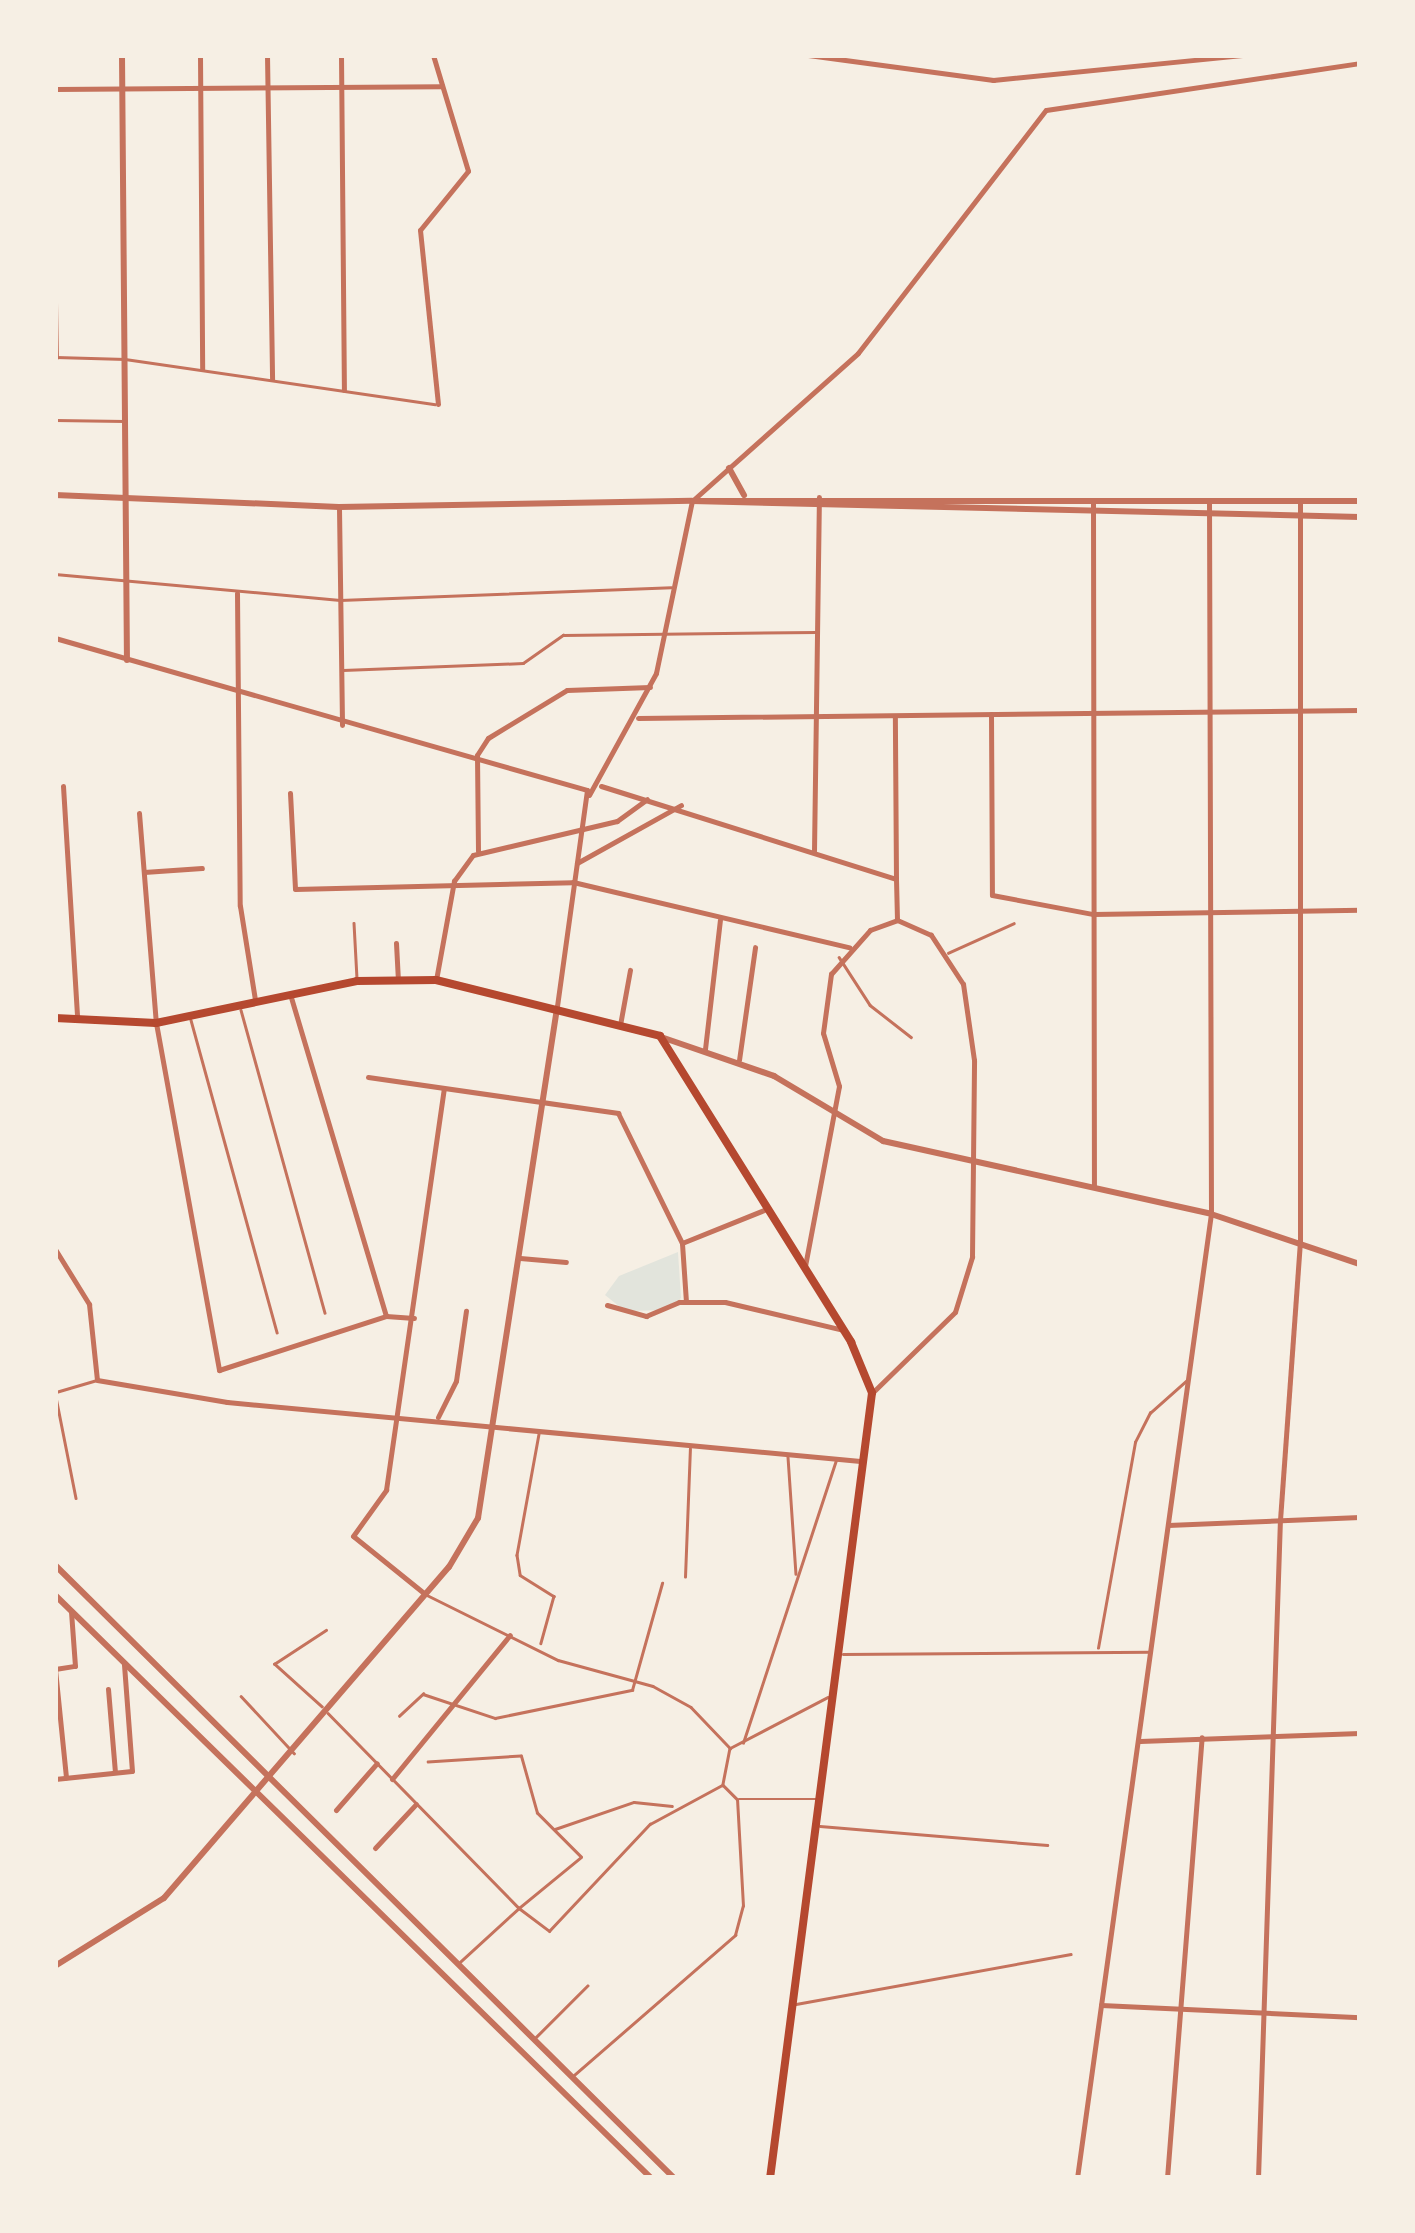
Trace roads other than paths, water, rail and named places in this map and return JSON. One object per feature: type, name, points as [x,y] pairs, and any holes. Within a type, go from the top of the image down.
[{"type":"main road","points":[[55,1018],[156,1022],[357,981],[436,980],[557,1006],[660,1036],[764,1210],[843,1330],[872,1392],[770,2178]]},
{"type":"street","points":[[122,55],[127,660]]},
{"type":"street","points":[[200,55],[202,370]]},
{"type":"street","points":[[267,55],[272,379]]},
{"type":"street","points":[[341,55],[344,390]]},
{"type":"street","points":[[433,55],[468,172],[420,230],[438,404]]},
{"type":"street","points":[[808,55],[992,80],[1245,55]]},
{"type":"street","points":[[55,1966],[164,1898],[328,1713],[425,1594],[478,1518],[496,1422],[588,795],[601,786],[650,687],[692,501],[858,353],[1046,110],[1360,62]]},
{"type":"street","points":[[55,89],[442,86]]},
{"type":"street","points":[[55,302],[55,358]]},
{"type":"street","points":[[729,468],[745,496]]},
{"type":"street","points":[[55,495],[340,508],[692,501],[709,495],[1093,502],[1360,500]]},
{"type":"street","points":[[814,851],[819,497]]},
{"type":"street","points":[[692,501],[710,508],[1092,517],[1360,517]]},
{"type":"street","points":[[1258,2178],[1280,1520],[1300,1244],[1300,501]]},
{"type":"street","points":[[1093,502],[1094,1187]]},
{"type":"street","points":[[1077,2178],[1211,1214],[1208,502]]},
{"type":"street","points":[[340,508],[342,725]]},
{"type":"street","points":[[236,592],[240,906],[255,1000]]},
{"type":"street","points":[[55,638],[240,690],[342,725],[477,755],[588,795]]},
{"type":"street","points":[[436,980],[454,881],[478,850],[477,755],[488,738],[566,690],[650,687]]},
{"type":"street","points":[[637,718],[1360,710]]},
{"type":"street","points":[[992,714],[992,895],[1093,914],[1360,910]]},
{"type":"street","points":[[895,716],[898,920]]},
{"type":"street","points":[[63,786],[76,1020]]},
{"type":"street","points":[[601,786],[681,805],[896,879]]},
{"type":"street","points":[[290,794],[295,890],[454,881],[573,882],[720,920],[849,947]]},
{"type":"street","points":[[478,850],[617,822],[647,799]]},
{"type":"street","points":[[577,863],[681,805]]},
{"type":"street","points":[[139,813],[156,1022],[219,1370],[386,1316],[414,1318]]},
{"type":"street","points":[[144,872],[202,868]]},
{"type":"street","points":[[704,1049],[720,920]]},
{"type":"street","points":[[804,1269],[839,1086],[824,1002],[840,957],[849,947],[898,920]]},
{"type":"street","points":[[872,1392],[954,1312],[972,1257],[974,1161],[969,1013],[948,953],[898,920]]},
{"type":"street","points":[[396,944],[398,981]]},
{"type":"street","points":[[739,1060],[755,947]]},
{"type":"street","points":[[620,1025],[630,970]]},
{"type":"street","points":[[290,993],[386,1316]]},
{"type":"street","points":[[660,1036],[739,1060],[882,1141],[1211,1214],[1360,1264]]},
{"type":"street","points":[[368,1078],[618,1113],[682,1243],[686,1302]]},
{"type":"street","points":[[425,1594],[353,1536],[386,1490],[414,1318],[444,1089]]},
{"type":"street","points":[[682,1243],[764,1210]]},
{"type":"street","points":[[55,1249],[90,1304],[97,1380],[226,1402],[399,1412],[690,1449],[860,1462]]},
{"type":"street","points":[[520,1258],[566,1262]]},
{"type":"street","points":[[607,1305],[646,1316],[686,1302],[725,1302],[843,1330]]},
{"type":"street","points":[[438,1417],[456,1382],[466,1311]]},
{"type":"street","points":[[1168,1524],[1360,1517]]},
{"type":"street","points":[[55,1566],[269,1782],[674,2178]]},
{"type":"street","points":[[55,1595],[256,1797],[652,2178]]},
{"type":"street","points":[[66,1777],[55,1669],[75,1666],[71,1611]]},
{"type":"street","points":[[392,1779],[510,1636]]},
{"type":"street","points":[[55,1779],[132,1771],[124,1664]]},
{"type":"street","points":[[108,1690],[115,1772]]},
{"type":"street","points":[[1140,1741],[1360,1733]]},
{"type":"street","points":[[1166,2178],[1202,1738]]},
{"type":"street","points":[[336,1810],[377,1764]]},
{"type":"street","points":[[376,1848],[416,1804]]},
{"type":"street","points":[[1101,2005],[1360,2017]]},
{"type":"lane","points":[[55,358],[125,358],[438,404]]},
{"type":"lane","points":[[55,420],[125,420]]},
{"type":"lane","points":[[55,574],[126,587],[340,600],[671,587]]},
{"type":"lane","points":[[341,670],[524,663],[563,636],[662,638],[817,632]]},
{"type":"lane","points":[[354,923],[357,981]]},
{"type":"lane","points":[[948,953],[1014,923]]},
{"type":"lane","points":[[840,957],[870,1005],[911,1037]]},
{"type":"lane","points":[[239,1004],[326,1313]]},
{"type":"lane","points":[[190,1016],[276,1332]]},
{"type":"lane","points":[[76,1498],[55,1392],[97,1380]]},
{"type":"lane","points":[[1098,1650],[1129,1458],[1150,1412],[1188,1380]]},
{"type":"lane","points":[[540,1429],[517,1555],[520,1575],[554,1596],[541,1645]]},
{"type":"lane","points":[[685,1577],[690,1449]]},
{"type":"lane","points":[[788,1458],[796,1576]]},
{"type":"lane","points":[[743,1742],[836,1460]]},
{"type":"lane","points":[[399,1716],[423,1694],[457,1700],[495,1718],[632,1690],[662,1582]]},
{"type":"lane","points":[[425,1594],[510,1636],[541,1645],[558,1660],[633,1680],[692,1707],[730,1748]]},
{"type":"lane","points":[[326,1630],[274,1664],[328,1713],[520,1908],[548,1931],[675,1807],[723,1785]]},
{"type":"lane","points":[[839,1654],[1152,1652]]},
{"type":"lane","points":[[730,1748],[834,1694]]},
{"type":"lane","points":[[242,1696],[294,1753]]},
{"type":"lane","points":[[723,1785],[730,1748]]},
{"type":"lane","points":[[428,1762],[521,1756],[537,1813],[581,1857],[457,1964]]},
{"type":"lane","points":[[572,2076],[735,1936],[744,1906],[737,1799],[723,1785]]},
{"type":"lane","points":[[737,1799],[820,1799]]},
{"type":"lane","points":[[554,1829],[634,1802],[675,1807]]},
{"type":"lane","points":[[816,1825],[1047,1845]]},
{"type":"lane","points":[[790,2005],[1070,1954]]},
{"type":"lane","points":[[534,2039],[587,1986]]}]
